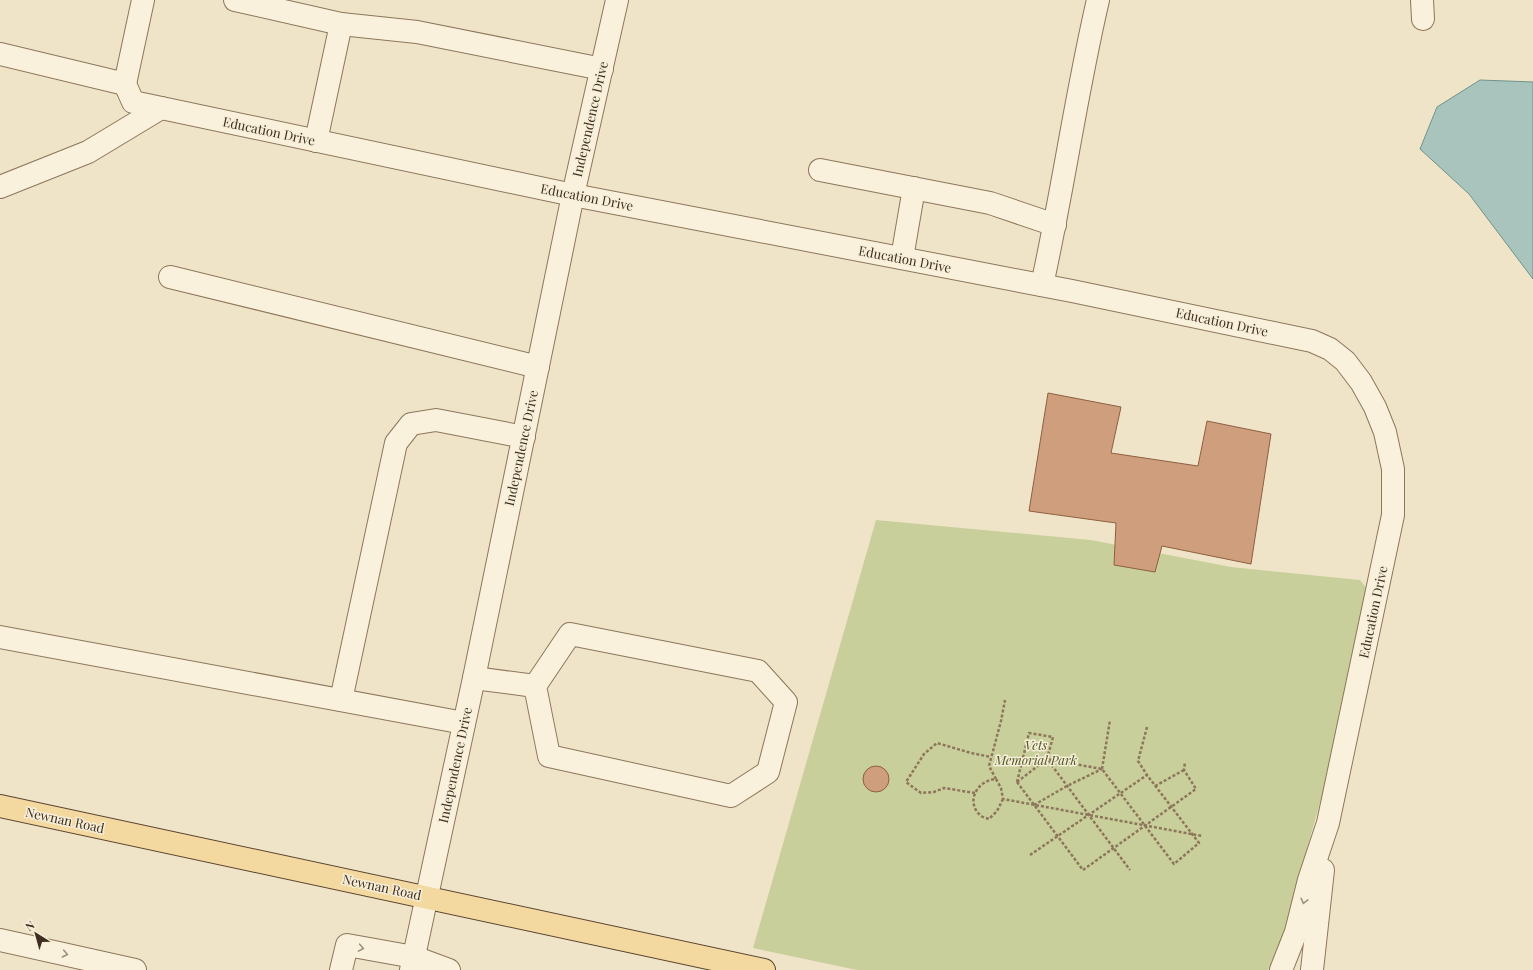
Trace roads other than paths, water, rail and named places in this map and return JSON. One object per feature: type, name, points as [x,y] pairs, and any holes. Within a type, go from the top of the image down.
[{"type":"main road","name":"Newnan Road","points":[[0,806],[428,896],[764,970]]},
{"type":"street","points":[[129,93],[143,0]]},
{"type":"street","points":[[235,0],[342,24],[417,32],[602,69]]},
{"type":"street","name":"Independence Drive","points":[[413,964],[474,678],[573,195],[617,0]]},
{"type":"street","points":[[1042,285],[1055,224],[1088,43],[1098,0]]},
{"type":"street","points":[[316,141],[342,24]]},
{"type":"street","name":"Education Drive","points":[[0,54],[129,93],[161,108],[573,195],[1042,285],[1312,342],[1330,349],[1345,361],[1361,382],[1385,432],[1393,469],[1393,515],[1328,824],[1312,970]]},
{"type":"street","points":[[0,187],[88,152],[161,108]]},
{"type":"street","points":[[820,170],[990,203],[1055,224]]},
{"type":"street","points":[[902,258],[914,188]]},
{"type":"street","points":[[170,277],[538,367]]},
{"type":"street","points":[[341,700],[396,443],[411,424],[436,420],[524,437]]},
{"type":"street","points":[[570,634],[758,671],[786,702],[768,772],[730,796],[549,756],[535,686],[570,634]]},
{"type":"street","points":[[0,637],[464,723]]},
{"type":"street","points":[[474,678],[535,686]]},
{"type":"street","name":"Education Drive","points":[[1281,970],[1296,932],[1309,880],[1328,824]]},
{"type":"street","points":[[0,940],[135,970]]},
{"type":"street","points":[[341,970],[347,946],[413,964],[449,970]]},
{"type":"water","points":[[1480,80],[1533,82],[1533,279],[1469,194],[1420,149],[1437,107]]},
{"type":"park label","name":"Vets Memorial Park","points":[[1036,752]]}]
